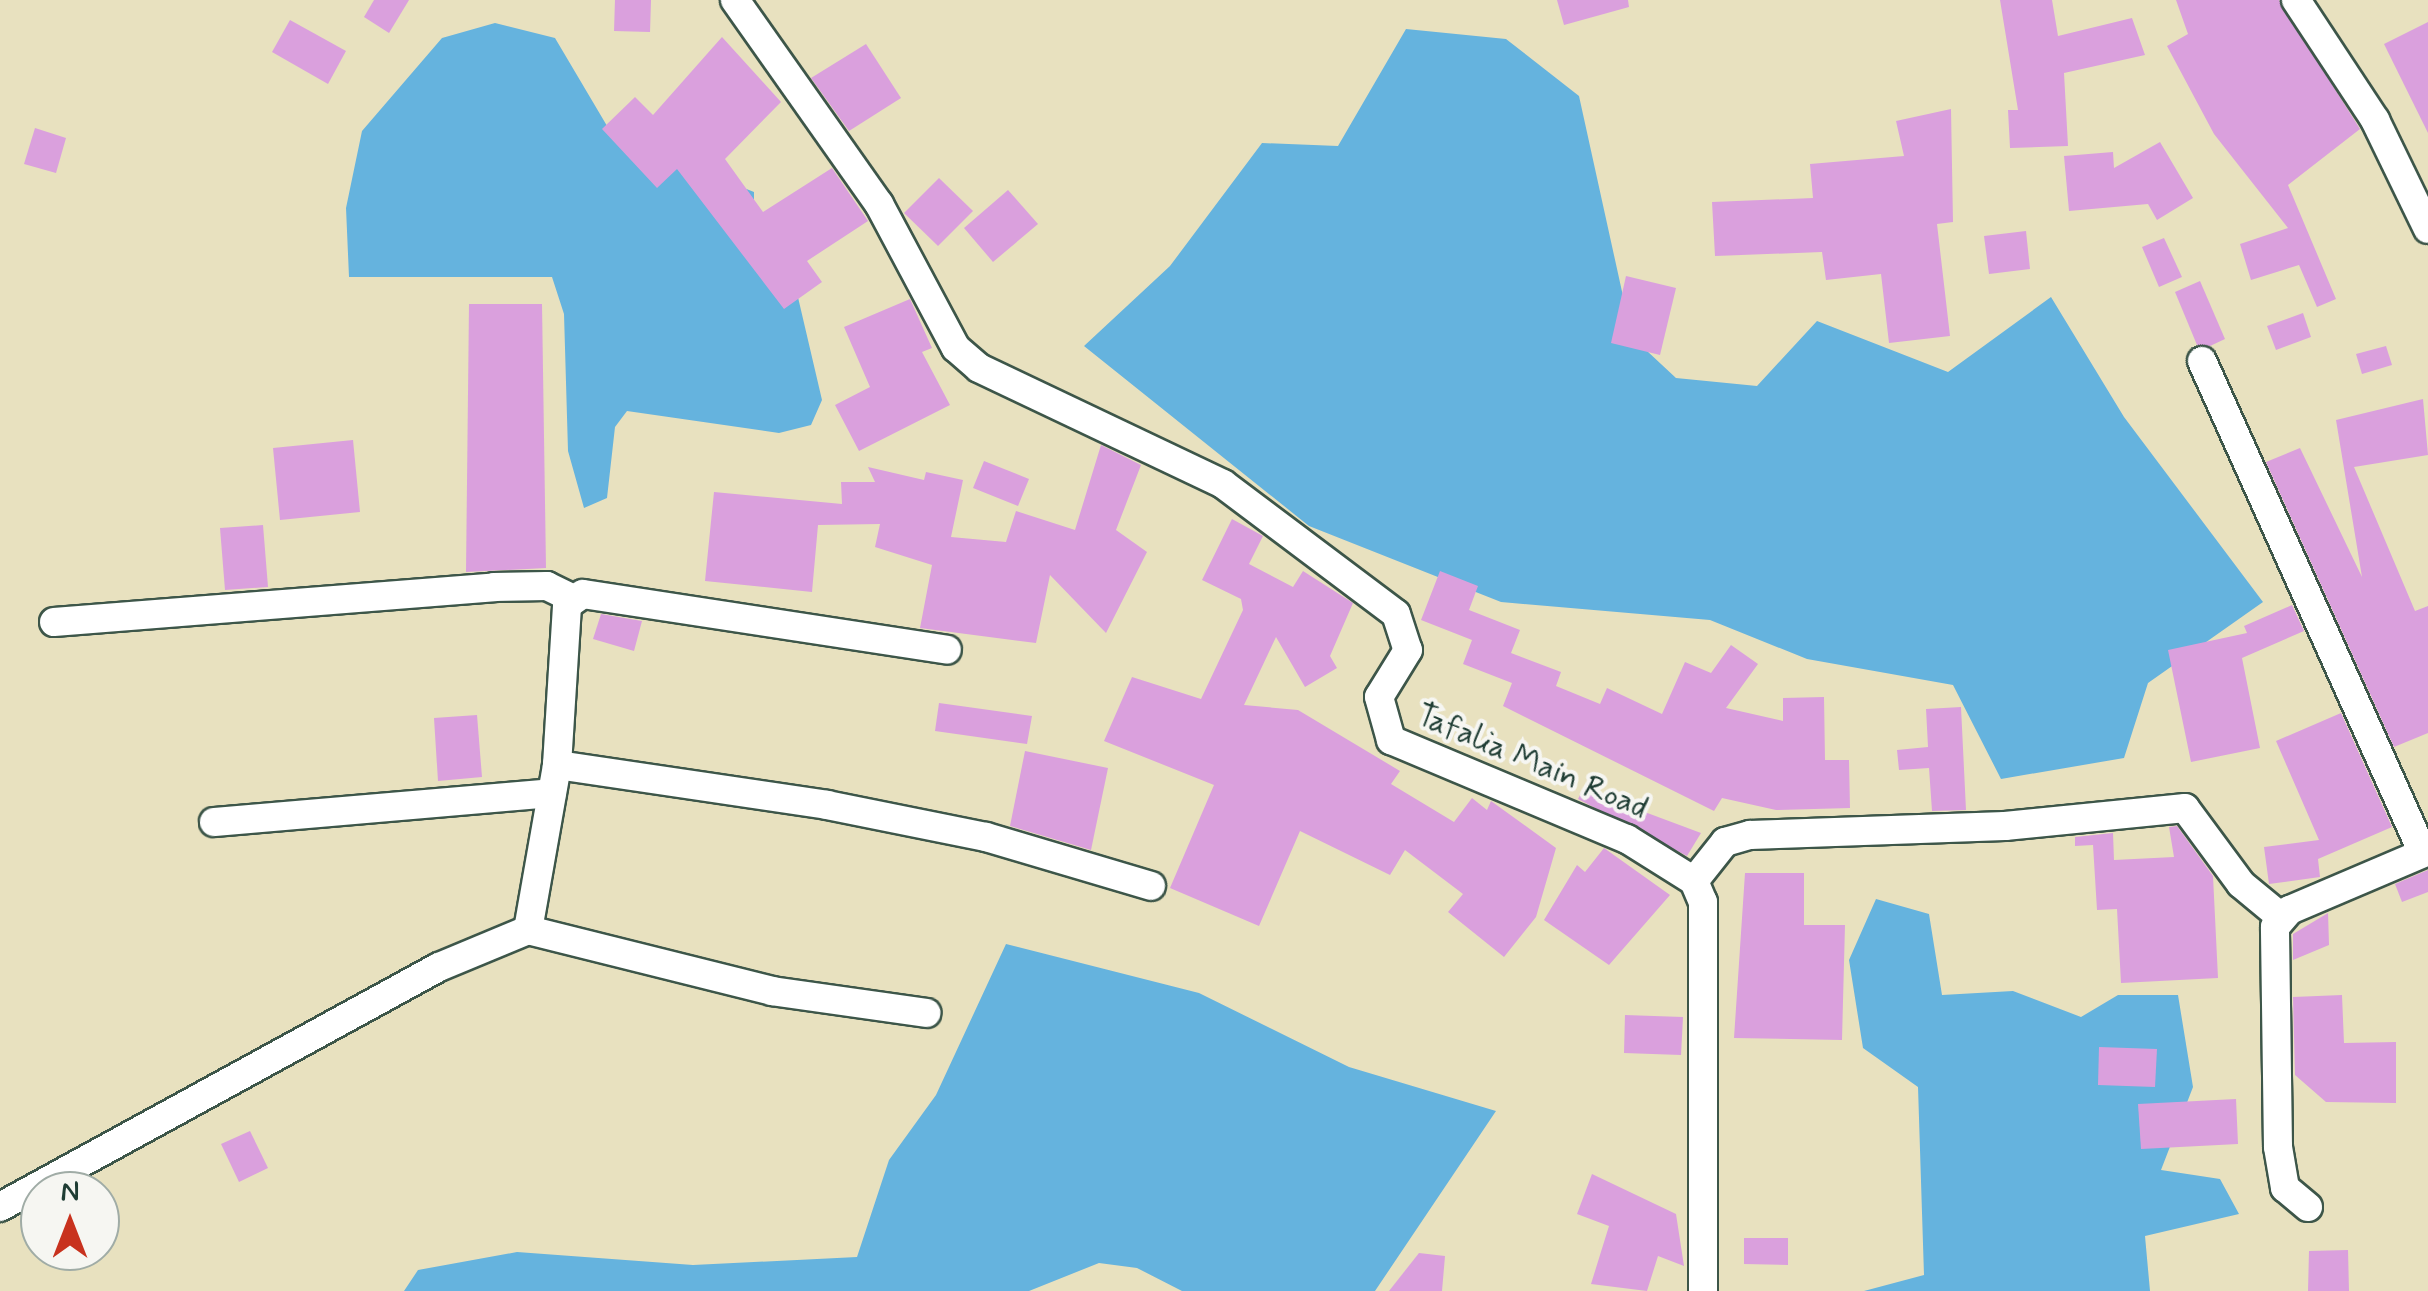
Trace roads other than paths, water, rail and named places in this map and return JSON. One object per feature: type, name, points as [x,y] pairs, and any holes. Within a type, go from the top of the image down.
[{"type":"street","name":"Tafalia Main Road","points":[[734,0],[879,204],[956,348],[980,368],[1223,484],[1396,614],[1408,650],[1379,697],[1390,740],[1628,838],[1694,882]]},
{"type":"street","points":[[2296,0],[2376,120],[2428,229]]},
{"type":"street","points":[[2202,361],[2426,852],[2281,917]]},
{"type":"street","points":[[54,622],[547,586],[572,598],[946,650]]},
{"type":"street","points":[[528,930],[554,779],[572,598]]},
{"type":"street","points":[[214,822],[554,779],[845,808],[1151,886]]},
{"type":"street","points":[[1703,1291],[1703,902],[1694,882],[1725,842],[1750,834],[2005,826],[2185,808],[2242,884],[2281,917]]},
{"type":"street","points":[[2281,917],[2272,977],[2278,1147],[2286,1188],[2308,1208]]},
{"type":"street","points":[[0,1207],[439,967],[528,930],[772,991],[926,1013]]},
{"type":"water","points":[[495,23],[555,38],[613,136],[754,192],[754,220],[797,293],[822,400],[811,425],[779,433],[627,411],[615,427],[607,498],[584,508],[568,451],[564,314],[552,277],[349,277],[346,208],[362,131],[442,38]]},
{"type":"water","points":[[1406,29],[1506,39],[1579,96],[1632,337],[1676,378],[1757,386],[1817,321],[1948,372],[2051,297],[2124,417],[2263,602],[2148,683],[2124,758],[2001,779],[1953,685],[1807,659],[1710,620],[1501,602],[1309,526],[1084,346],[1170,266],[1262,143],[1338,146]]},
{"type":"water","points":[[1876,899],[1929,914],[1942,995],[2013,991],[2081,1017],[2118,995],[2178,995],[2193,1087],[2161,1170],[2220,1179],[2239,1214],[2145,1236],[2150,1291],[1864,1291],[1924,1275],[1918,1087],[1863,1048],[1849,960]]},
{"type":"water","points":[[1006,944],[1199,993],[1349,1067],[1496,1111],[1375,1291],[1182,1291],[1137,1268],[1099,1263],[1029,1291],[404,1291],[418,1270],[517,1252],[693,1265],[857,1257],[889,1160],[936,1095]]}]
